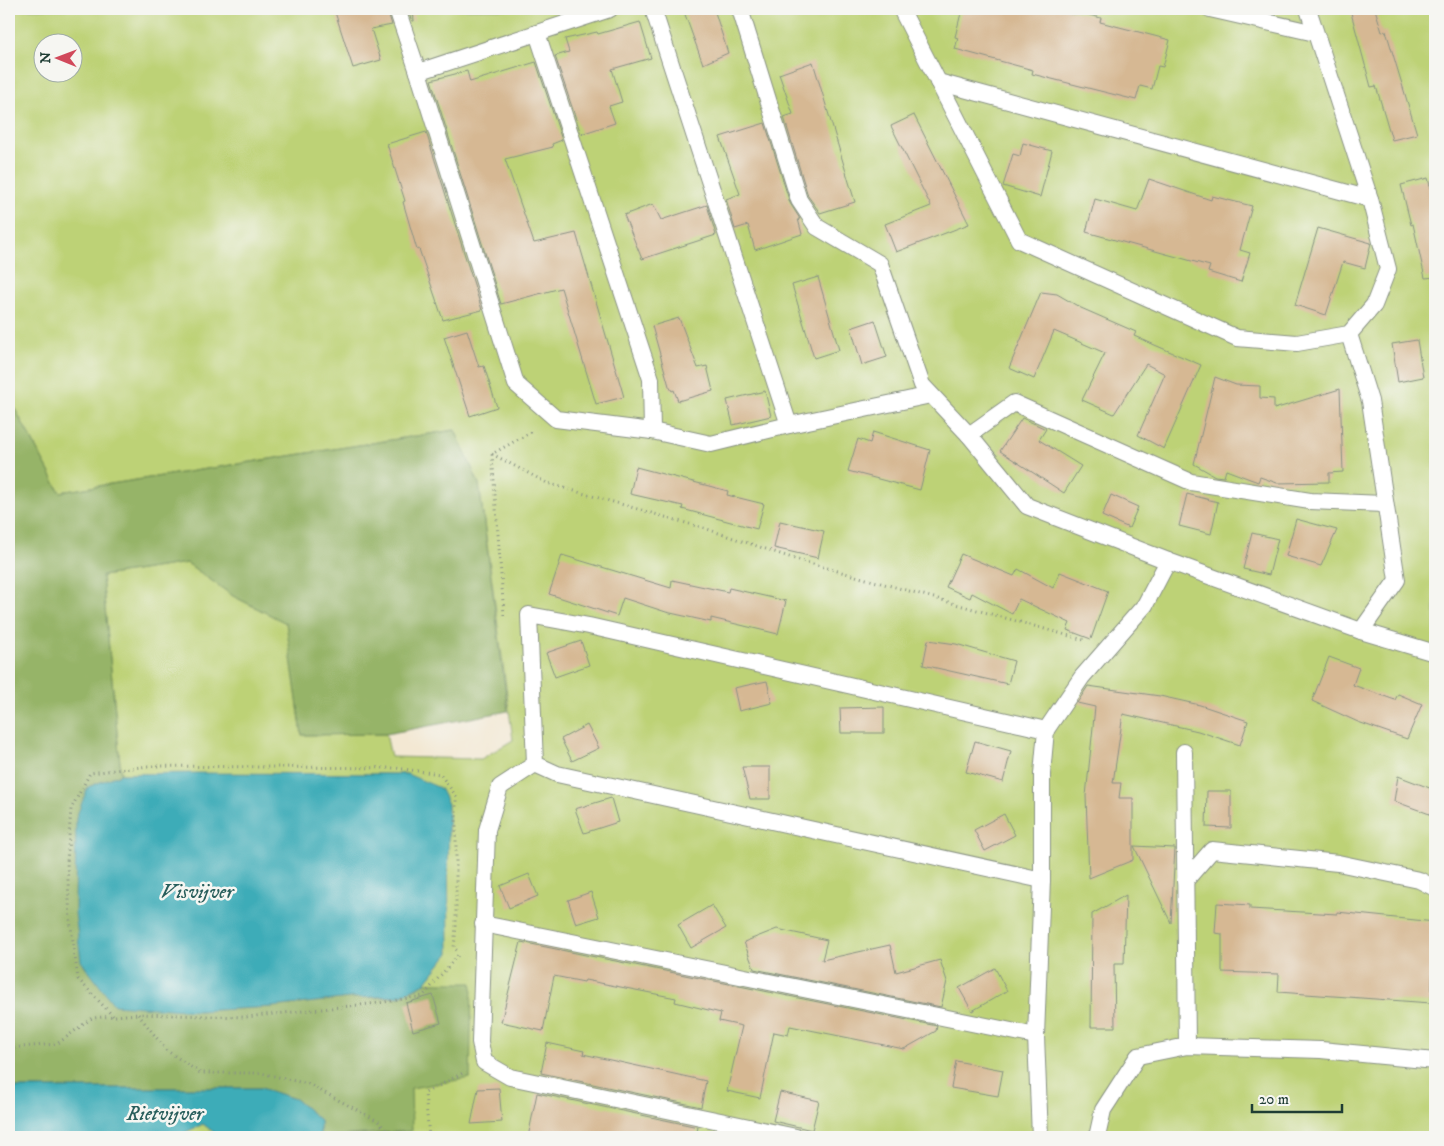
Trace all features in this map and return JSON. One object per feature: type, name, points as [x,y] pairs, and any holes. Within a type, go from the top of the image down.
[{"type":"lane","points":[[398,9],[516,384],[556,419],[652,432],[711,444],[789,425],[931,395]]},
{"type":"lane","points":[[418,72],[610,9]]},
{"type":"lane","points":[[653,9],[789,425]]},
{"type":"lane","points":[[740,9],[799,200],[817,227],[880,264],[922,385],[969,435],[1027,506],[1168,561],[1362,632],[1435,653]]},
{"type":"lane","points":[[901,9],[1019,240],[1237,338],[1297,343],[1349,334],[1374,304],[1388,270],[1370,199],[1308,9]]},
{"type":"lane","points":[[1210,9],[1316,33]]},
{"type":"lane","points":[[537,33],[651,379],[652,432]]},
{"type":"lane","points":[[938,82],[1370,199]]},
{"type":"lane","points":[[1349,334],[1370,401],[1384,504],[1397,580],[1362,632]]},
{"type":"lane","points":[[969,435],[1014,403],[1191,482],[1310,501],[1384,504]]},
{"type":"lane","points":[[1040,1137],[1036,1036],[1042,880],[1042,774],[1046,730],[1082,678],[1145,605],[1168,561]]},
{"type":"lane","points":[[536,764],[528,615],[589,626],[1046,730]]},
{"type":"lane","points":[[1184,752],[1187,1046]]},
{"type":"lane","points":[[536,764],[557,774],[1042,880]]},
{"type":"lane","points":[[536,764],[500,786],[488,830],[480,1042],[484,1062],[510,1077],[796,1137]]},
{"type":"lane","points":[[1185,881],[1212,850],[1338,863],[1418,880],[1435,888]]},
{"type":"lane","points":[[483,924],[1036,1036]]},
{"type":"lane","points":[[1097,1137],[1103,1110],[1138,1056],[1187,1046],[1321,1050],[1435,1061]]},
{"type":"path","points":[[492,454],[556,419]]},
{"type":"path","points":[[492,454],[504,618]]},
{"type":"path","points":[[492,454],[547,483],[707,529],[843,573],[1096,644],[1104,651]]},
{"type":"path","points":[[114,1016],[78,979],[70,919],[67,862],[71,809],[90,773],[149,766],[396,768],[440,774],[456,796],[456,926],[454,948],[482,964]]},
{"type":"path","points":[[9,1048],[56,1044],[92,1018],[138,1014],[246,1017],[378,1003],[423,996],[460,953]]},
{"type":"path","points":[[138,1014],[166,1050],[200,1073],[261,1073],[308,1084],[378,1121],[392,1137]]},
{"type":"path","points":[[429,1137],[426,1093],[484,1062]]},
{"type":"green space","points":[[9,9],[1435,9],[1435,1137],[336,1137],[411,1131],[410,1088],[472,984],[425,983],[449,952],[407,774],[121,774],[102,576],[187,563],[233,596],[287,623],[302,735],[386,734],[391,757],[481,759],[513,740],[479,484],[454,430],[60,492],[9,398]]},
{"type":"green space","points":[[9,398],[60,492],[455,430],[479,484],[508,711],[386,734],[302,735],[286,623],[233,596],[187,563],[102,576],[121,774],[88,787],[197,1011],[272,1007],[349,998],[399,997],[425,983],[472,983],[470,1078],[411,1088],[412,1131],[320,1137],[320,1120],[295,1099],[261,1088],[9,1088]]},
{"type":"green space","points":[[203,1124],[220,1137],[175,1137]]},
{"type":"water","name":"Visvijver","points":[[121,774],[407,774],[440,788],[448,804],[449,953],[425,983],[399,996],[349,998],[272,1007],[197,1011],[114,1005],[81,961],[75,913],[76,818],[88,787]]},
{"type":"water","name":"Rietvijver","points":[[9,1088],[261,1088],[295,1099],[320,1120],[320,1137],[220,1137],[203,1124],[175,1137],[9,1137]]},
{"type":"building","points":[[334,9],[387,9],[392,25],[371,29],[381,60],[353,68]]},
{"type":"building","points":[[407,9],[413,9],[414,21],[412,21]]},
{"type":"building","points":[[683,9],[714,9],[728,53],[703,64]]},
{"type":"building","points":[[962,9],[1066,9],[1101,18],[1100,22],[1170,40],[1163,67],[1158,66],[1152,89],[1140,86],[1136,100],[1032,74],[1033,70],[955,49],[958,38],[955,37]]},
{"type":"building","points":[[1350,9],[1375,9],[1382,32],[1386,31],[1417,134],[1392,140],[1376,86],[1371,87]]},
{"type":"building","points":[[640,22],[651,58],[612,69],[622,102],[609,106],[615,123],[581,134],[555,56],[569,52],[565,39],[597,32],[598,34]]},
{"type":"building","points":[[536,62],[562,140],[552,144],[553,147],[505,159],[534,243],[576,233],[624,397],[596,404],[561,288],[501,304],[431,80],[467,71],[470,82]]},
{"type":"building","points":[[813,62],[855,202],[820,213],[808,196],[784,117],[793,114],[779,74]]},
{"type":"building","points":[[914,115],[969,224],[896,252],[885,224],[931,206],[891,126]]},
{"type":"building","points":[[765,123],[790,203],[800,219],[798,219],[802,234],[755,250],[748,225],[735,229],[726,199],[740,194],[720,137]]},
{"type":"building","points":[[426,132],[482,310],[443,320],[419,249],[417,250],[403,202],[405,201],[387,144]]},
{"type":"building","points":[[1023,143],[1052,151],[1040,197],[1003,186],[1013,154],[1020,156]]},
{"type":"building","points":[[1428,178],[1435,206],[1435,277],[1425,278],[1413,224],[1411,225],[1401,185]]},
{"type":"building","points":[[1149,179],[1211,200],[1212,196],[1252,206],[1240,250],[1250,253],[1241,282],[1208,272],[1210,266],[1086,232],[1095,199],[1137,211]]},
{"type":"building","points":[[653,204],[661,220],[707,205],[716,235],[642,259],[624,215]]},
{"type":"building","points":[[1318,228],[1371,243],[1365,268],[1343,262],[1326,315],[1295,305]]},
{"type":"building","points":[[818,277],[839,350],[814,358],[792,285]]},
{"type":"building","points":[[1041,292],[1057,294],[1081,308],[1136,332],[1134,336],[1201,365],[1164,449],[1138,435],[1165,374],[1146,364],[1114,414],[1082,400],[1105,353],[1054,331],[1034,379],[1009,368]]},
{"type":"building","points":[[679,318],[698,368],[707,366],[713,391],[678,401],[674,390],[672,391],[669,386],[652,326]]},
{"type":"building","points":[[875,320],[887,357],[862,365],[851,328]]},
{"type":"building","points":[[467,330],[479,367],[484,366],[497,407],[470,416],[444,337]]},
{"type":"building","points":[[1417,340],[1423,377],[1398,382],[1392,344]]},
{"type":"building","points":[[1215,377],[1236,385],[1260,386],[1260,398],[1274,399],[1274,409],[1340,389],[1343,472],[1329,473],[1329,482],[1277,483],[1260,477],[1258,482],[1226,470],[1224,477],[1215,476],[1194,464]]},
{"type":"building","points":[[765,391],[771,416],[733,425],[727,400]]},
{"type":"building","points":[[1022,418],[1046,429],[1039,440],[1081,466],[1064,493],[1000,451]]},
{"type":"building","points":[[873,432],[930,450],[920,490],[848,471],[858,439],[870,443]]},
{"type":"building","points":[[636,467],[728,491],[727,495],[764,504],[757,529],[682,509],[683,506],[630,494]]},
{"type":"building","points":[[1187,494],[1218,502],[1211,534],[1179,526]]},
{"type":"building","points":[[1111,495],[1138,507],[1129,528],[1102,516]]},
{"type":"building","points":[[1296,519],[1337,530],[1321,566],[1286,556]]},
{"type":"building","points":[[780,521],[824,531],[818,558],[774,548]]},
{"type":"building","points":[[1252,533],[1278,539],[1269,575],[1243,569]]},
{"type":"building","points":[[961,554],[1014,576],[1018,569],[1053,588],[1060,572],[1108,591],[1091,639],[1067,630],[1070,623],[1019,599],[1012,614],[972,593],[970,598],[946,587]]},
{"type":"building","points":[[562,555],[671,588],[672,580],[728,592],[729,588],[786,601],[778,634],[711,618],[711,622],[666,612],[623,598],[617,616],[549,594]]},
{"type":"building","points":[[928,640],[956,644],[1014,661],[1008,684],[923,665]]},
{"type":"building","points":[[581,641],[589,665],[555,677],[546,653]]},
{"type":"building","points":[[1329,657],[1359,668],[1353,685],[1395,700],[1398,694],[1422,704],[1407,739],[1358,722],[1312,701]]},
{"type":"building","points":[[767,681],[772,703],[739,711],[734,688]]},
{"type":"building","points":[[1088,686],[1160,696],[1200,705],[1248,721],[1240,745],[1198,731],[1123,714],[1113,783],[1121,783],[1119,798],[1133,798],[1133,860],[1089,878],[1086,796],[1095,707],[1077,703]]},
{"type":"building","points":[[884,707],[884,733],[841,733],[840,708]]},
{"type":"building","points":[[587,725],[599,748],[572,761],[561,739]]},
{"type":"building","points":[[975,741],[1011,751],[1003,782],[966,772]]},
{"type":"building","points":[[742,767],[770,767],[770,799],[750,799]]},
{"type":"building","points":[[1398,776],[1435,790],[1435,816],[1394,801]]},
{"type":"building","points":[[1207,791],[1231,791],[1231,828],[1206,827]]},
{"type":"building","points":[[611,798],[618,822],[584,833],[575,809]]},
{"type":"building","points":[[1004,814],[1015,835],[985,851],[974,830]]},
{"type":"building","points":[[1134,846],[1175,848],[1171,923]]},
{"type":"building","points":[[529,874],[538,896],[509,908],[500,886]]},
{"type":"building","points":[[591,892],[599,917],[576,924],[568,900]]},
{"type":"building","points":[[1126,895],[1124,964],[1114,964],[1115,1027],[1091,1027],[1092,914]]},
{"type":"building","points":[[1217,903],[1250,905],[1250,909],[1337,914],[1337,912],[1435,922],[1431,1003],[1278,992],[1279,974],[1222,972],[1222,934],[1215,933]]},
{"type":"building","points":[[712,905],[726,928],[691,948],[678,925]]},
{"type":"building","points":[[777,929],[827,940],[822,960],[890,945],[896,972],[940,960],[947,981],[941,1007],[754,969],[744,942]]},
{"type":"building","points":[[521,942],[937,1026],[936,1031],[904,1049],[790,1026],[788,1035],[774,1032],[760,1098],[727,1091],[742,1026],[719,1021],[721,1013],[675,1002],[676,998],[585,980],[584,982],[554,976],[543,1031],[501,1022]]},
{"type":"building","points":[[995,968],[1007,991],[972,1011],[959,988]]},
{"type":"building","points":[[433,995],[441,1023],[413,1031],[406,1003]]},
{"type":"building","points":[[547,1043],[584,1051],[583,1054],[706,1081],[701,1107],[541,1073]]},
{"type":"building","points":[[956,1061],[1003,1070],[998,1096],[951,1088]]},
{"type":"building","points":[[499,1088],[502,1122],[471,1124],[478,1089]]},
{"type":"building","points":[[780,1092],[819,1101],[812,1130],[773,1121]]},
{"type":"building","points":[[537,1093],[698,1127],[696,1137],[528,1137]]}]
